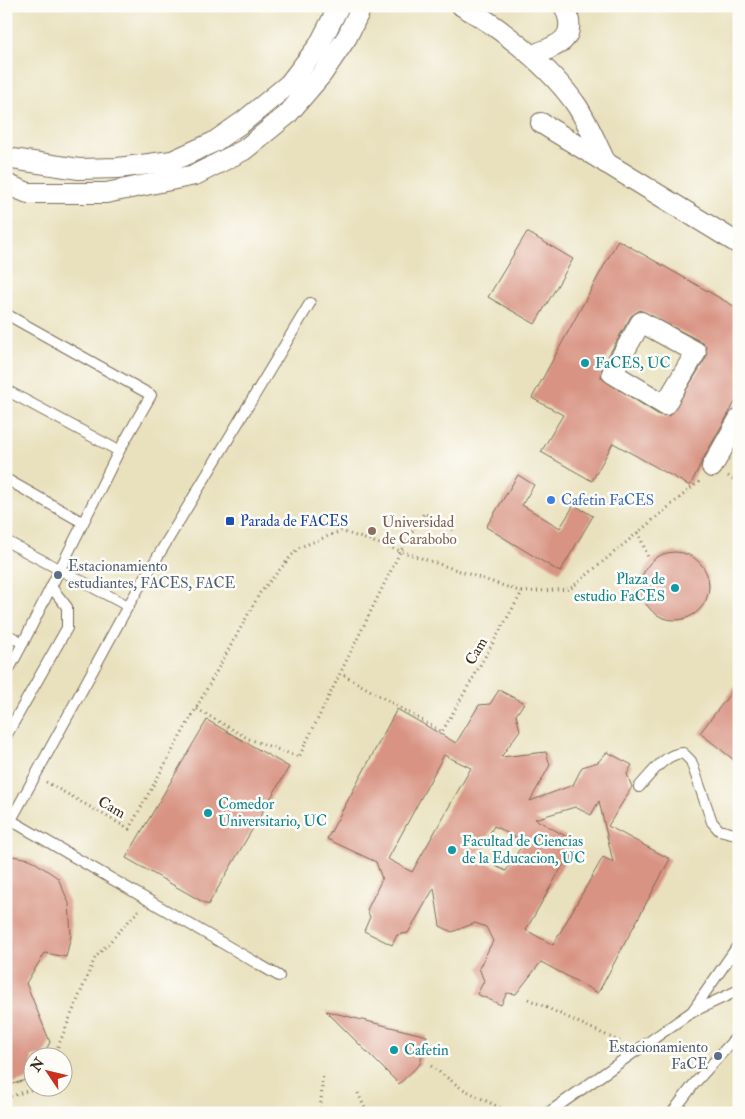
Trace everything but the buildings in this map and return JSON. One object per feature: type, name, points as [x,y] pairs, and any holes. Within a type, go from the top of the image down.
[{"type":"street","points":[[6,158],[79,170],[118,168],[172,161],[205,146],[244,121],[289,84],[319,45],[339,6]]},
{"type":"street","points":[[6,184],[28,192],[106,193],[195,175],[244,150],[287,115],[322,74],[347,37],[362,6]]},
{"type":"street","points":[[462,6],[532,55],[576,106],[606,163]]},
{"type":"street","points":[[532,55],[558,45],[567,35],[570,18],[564,6]]},
{"type":"street","points":[[541,123],[739,244]]},
{"type":"street","points":[[708,472],[739,419]]},
{"type":"lane","points":[[279,976],[9,819],[128,606],[310,303]]},
{"type":"lane","points":[[6,314],[151,395],[82,522],[61,571],[6,675]]},
{"type":"lane","points":[[6,390],[119,452]]},
{"type":"lane","points":[[6,479],[82,522]]},
{"type":"lane","points":[[6,541],[128,606]]},
{"type":"lane","points":[[6,736],[67,628],[67,607],[52,588]]},
{"type":"lane","points":[[6,634],[23,643]]},
{"type":"lane","points":[[639,787],[659,765],[678,753],[683,753],[691,761],[712,822],[719,830],[739,835]]},
{"type":"lane","points":[[690,1013],[739,944]]},
{"type":"lane","points":[[548,1113],[690,1013],[739,990]]},
{"type":"lane","points":[[672,1113],[694,1084],[739,1034]]},
{"type":"path","points":[[522,592],[570,589],[708,472]]},
{"type":"path","points":[[197,709],[249,739],[299,758],[342,674],[400,552],[424,513],[453,530]]},
{"type":"path","name":"Cam","points":[[43,780],[129,829],[260,593],[298,548],[341,531],[522,592],[442,732],[342,674]]},
{"type":"path","points":[[638,532],[648,557]]},
{"type":"path","points":[[58,1046],[95,958],[148,900]]},
{"type":"path","points":[[528,998],[638,1050]]},
{"type":"path","points":[[431,1066],[461,1088],[510,1113]]},
{"type":"path","points":[[320,1113],[323,1074]]},
{"type":"path","points":[[6,1098],[22,1093]]},
{"type":"path","points":[[358,1093],[367,1113]]},
{"type":"place","name":"FaCES, UC","points":[[585,363]]},
{"type":"place","name":"Cafetin FaCES","points":[[551,500]]},
{"type":"place","name":"Parada de FACES","points":[[230,521]]},
{"type":"place","name":"Universidad de Carabobo","points":[[372,531]]},
{"type":"place","name":"Estacionamiento estudiantes, FACES, FACE","points":[[58,575]]},
{"type":"place","name":"Plaza de estudio FaCES","points":[[675,588]]},
{"type":"place","name":"Comedor Universitario, UC","points":[[208,813]]},
{"type":"place","name":"Facultad de Ciencias de la Educacion, UC","points":[[452,850]]},
{"type":"place","name":"Cafetin","points":[[394,1050]]},
{"type":"place","name":"Estacionamiento FaCE","points":[[718,1056]]}]
